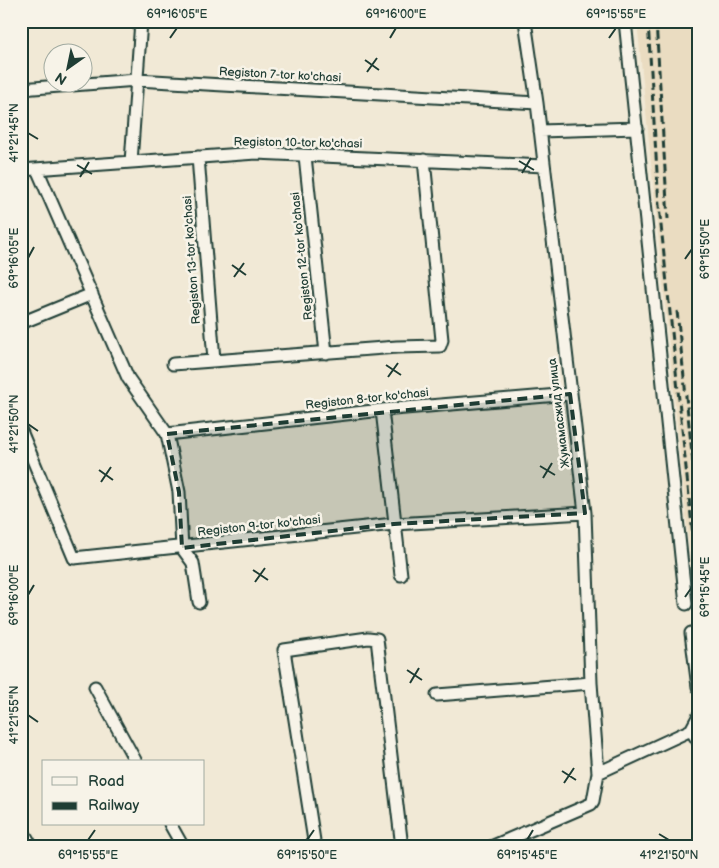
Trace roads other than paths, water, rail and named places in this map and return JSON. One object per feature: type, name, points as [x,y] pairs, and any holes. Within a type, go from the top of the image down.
[{"type":"street","points":[[131,162],[141,21]]},
{"type":"street","name":"Жумамасжид улица","points":[[492,847],[593,802],[598,773],[585,513],[537,102],[525,21]]},
{"type":"street","points":[[625,21],[686,604]]},
{"type":"street","name":"Registon 7-tor ko'chasi","points":[[21,89],[137,80],[537,102]]},
{"type":"street","points":[[540,131],[636,128]]},
{"type":"street","name":"Registon 10-tor ko'chasi","points":[[21,170],[256,153],[544,166]]},
{"type":"street","name":"Registon 12-tor ko'chasi","points":[[305,156],[326,353]]},
{"type":"street","name":"Registon 13-tor ko'chasi","points":[[198,157],[214,360]]},
{"type":"street","points":[[173,364],[397,347],[440,346],[424,160]]},
{"type":"street","points":[[37,169],[128,378],[167,434],[178,492],[182,548],[193,563],[199,602]]},
{"type":"street","points":[[21,323],[92,294]]},
{"type":"street","name":"Registon 8-tor ko'chasi","points":[[167,434],[382,410],[570,394]]},
{"type":"street","points":[[382,410],[394,524],[402,575]]},
{"type":"street","name":"Registon 9-tor ko'chasi","points":[[21,431],[74,558],[394,524],[585,513]]},
{"type":"street","points":[[691,633],[698,687]]},
{"type":"street","points":[[315,847],[284,650],[368,638],[377,639],[402,847]]},
{"type":"street","points":[[437,695],[592,683]]},
{"type":"street","points":[[95,687],[135,760]]},
{"type":"street","points":[[598,773],[691,730],[698,717]]},
{"type":"street","points":[[691,730],[698,741]]},
{"type":"street","points":[[171,826],[183,847]]},
{"type":"street","points":[[21,828],[32,847]]},
{"type":"railway","points":[[648,21],[659,206],[698,584]]},
{"type":"railway","points":[[656,21],[668,219]]},
{"type":"railway","points":[[677,311],[698,510]]}]
